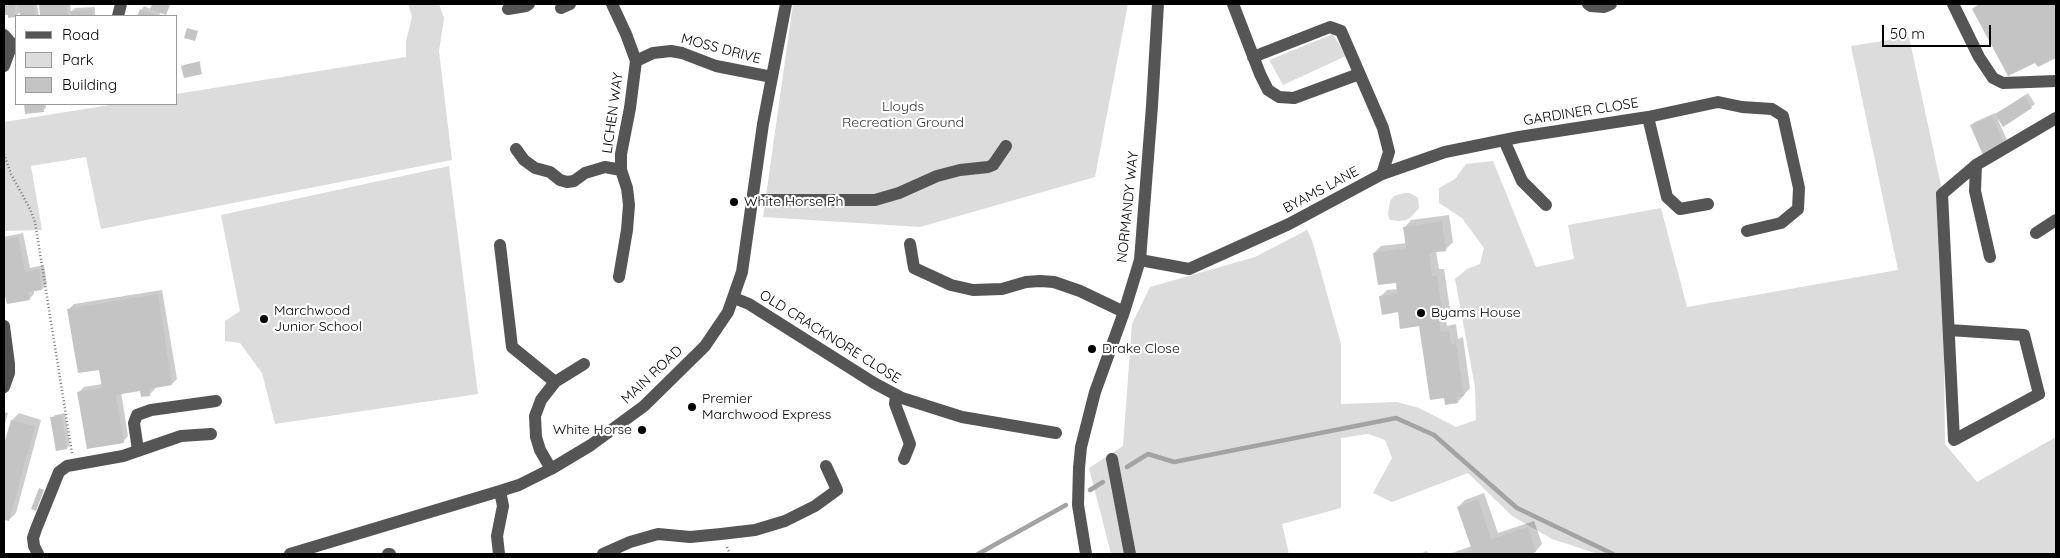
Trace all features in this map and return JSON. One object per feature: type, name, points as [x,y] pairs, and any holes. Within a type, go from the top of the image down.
[{"type":"street","points":[[508,9],[529,4]]},
{"type":"street","points":[[612,4],[636,60]]},
{"type":"street","name":"MAIN ROAD","points":[[290,554],[519,485],[551,469],[611,431],[658,394],[714,334],[734,298],[744,264],[752,200],[786,4]]},
{"type":"street","name":"NORMANDY WAY","points":[[1086,554],[1078,505],[1081,447],[1095,392],[1124,312],[1140,260],[1158,4]]},
{"type":"street","points":[[1233,4],[1252,57],[1268,90],[1279,97],[1294,98],[1359,74]]},
{"type":"street","points":[[1588,4],[1604,7],[1611,4]]},
{"type":"street","points":[[1953,4],[1979,57],[1993,78],[2003,83],[2056,81]]},
{"type":"street","points":[[1252,57],[1330,27],[1341,31],[1383,128],[1389,152],[1382,174]]},
{"type":"street","points":[[4,35],[14,47],[4,66]]},
{"type":"street","name":"MOSS DRIVE","points":[[636,60],[652,53],[671,51],[682,53],[716,66],[772,77]]},
{"type":"street","name":"LICHEN WAY","points":[[619,277],[629,206],[627,188],[621,170],[621,154],[630,108],[636,60]]},
{"type":"street","name":"GARDINER CLOSE","points":[[1520,137],[1648,117],[1718,102],[1742,108],[1772,109],[1783,116],[1799,188],[1798,209],[1781,223],[1747,231]]},
{"type":"street","name":"GARDINER CLOSE","points":[[1648,117],[1666,197],[1680,209],[1708,204]]},
{"type":"street","points":[[1949,330],[2024,335],[2039,394],[1954,440],[1942,194],[1976,165],[2056,118]]},
{"type":"street","name":"BYAMS LANE","points":[[1140,260],[1189,269],[1288,224],[1382,174],[1445,152],[1520,137]]},
{"type":"street","points":[[1504,140],[1522,180],[1546,205]]},
{"type":"street","points":[[752,200],[875,200],[899,193],[937,176],[993,165],[1006,146]]},
{"type":"street","points":[[516,149],[524,160],[535,168],[550,172],[560,180],[567,182],[574,181],[585,173],[605,167],[621,170]]},
{"type":"street","points":[[1976,165],[1975,191],[1990,257]]},
{"type":"street","points":[[2036,233],[2056,220]]},
{"type":"street","points":[[910,244],[914,268],[951,285],[973,290],[1002,289],[1026,282],[1054,282],[1080,291],[1124,312]]},
{"type":"street","points":[[500,245],[512,347],[555,382]]},
{"type":"street","name":"OLD CRACKNORE CLOSE","points":[[734,298],[758,309],[896,395],[962,418],[1056,433]]},
{"type":"street","points":[[4,326],[9,364],[9,373],[4,386]]},
{"type":"street","points":[[551,469],[540,450],[536,437],[535,416],[540,400],[555,382],[584,364]]},
{"type":"street","points":[[896,395],[896,404],[910,444],[904,458]]},
{"type":"street","points":[[138,450],[134,423],[137,415],[150,410],[216,401]]},
{"type":"street","points":[[38,554],[33,538],[59,472],[67,466],[123,456],[181,436],[210,434]]},
{"type":"street","points":[[1112,459],[1130,554]]},
{"type":"street","points":[[604,554],[630,542],[658,534],[690,537],[721,534],[754,530],[785,521],[815,506],[837,490],[826,466]]},
{"type":"street","points":[[499,554],[497,536],[503,506],[500,491]]},
{"type":"path","points":[[4,154],[11,174],[28,204],[35,222],[74,464]]},
{"type":"green space","points":[[408,4],[439,4],[444,18],[439,51],[452,160],[101,229],[86,157],[31,166],[42,230],[4,231],[4,122],[110,105],[178,105],[178,94],[406,57],[406,41],[412,17]]},
{"type":"green space","name":"Lloyds Recreation Ground","points":[[793,4],[1128,4],[1095,177],[920,227],[763,217]]},
{"type":"green space","points":[[1333,34],[1346,56],[1283,85],[1269,60]]},
{"type":"green space","points":[[1909,37],[1942,190],[1945,444],[1977,482],[2056,437],[2056,554],[1598,554],[1552,539],[1512,516],[1468,473],[1392,502],[1373,493],[1392,458],[1385,440],[1368,434],[1341,438],[1341,508],[1282,524],[1289,554],[1111,554],[1089,468],[1123,446],[1132,324],[1150,287],[1255,257],[1307,230],[1312,240],[1341,344],[1341,404],[1397,402],[1419,408],[1456,427],[1476,420],[1475,387],[1455,279],[1467,269],[1480,264],[1484,248],[1462,218],[1439,203],[1439,188],[1455,179],[1466,164],[1493,161],[1536,267],[1574,259],[1568,225],[1661,208],[1687,307],[1898,270],[1851,46]]},
{"type":"green space","points":[[449,166],[478,394],[275,424],[262,373],[240,343],[225,341],[225,321],[240,311],[221,215]]},
{"type":"green space","points":[[1410,193],[1418,198],[1419,208],[1406,220],[1390,220],[1388,214],[1390,201],[1394,196]]},
{"type":"building","points":[[4,4],[14,4],[15,17],[8,18],[8,15],[4,15]]},
{"type":"building","points":[[19,4],[34,4],[35,15],[20,15]]},
{"type":"building","points":[[39,4],[67,4],[68,15],[40,15]]},
{"type":"building","points":[[152,4],[170,4],[166,15],[150,9]]},
{"type":"building","points":[[1979,4],[2056,4],[2056,58],[2038,67],[2035,63],[2008,76],[1972,9]]},
{"type":"building","points":[[140,9],[156,15],[137,15]]},
{"type":"building","points":[[92,10],[92,15],[71,15],[71,11]]},
{"type":"building","points":[[187,28],[198,31],[195,41],[184,38]]},
{"type":"building","points":[[199,62],[202,74],[184,78],[181,66]]},
{"type":"building","points":[[2024,96],[2032,108],[2003,127],[1995,114]]},
{"type":"building","points":[[24,105],[43,105],[44,112],[25,114]]},
{"type":"building","points":[[1992,116],[2005,146],[1983,155],[1970,125]]},
{"type":"building","name":"Byams House","points":[[1442,221],[1446,251],[1429,253],[1432,276],[1437,275],[1443,317],[1439,318],[1441,332],[1449,331],[1451,345],[1456,343],[1464,396],[1457,397],[1458,403],[1445,405],[1444,398],[1430,400],[1419,326],[1400,329],[1398,312],[1382,315],[1379,296],[1397,294],[1396,283],[1378,285],[1373,253],[1406,248],[1403,227]]},
{"type":"building","points":[[18,237],[25,272],[39,269],[42,290],[28,292],[30,300],[7,304],[4,292],[4,240]]},
{"type":"building","points":[[158,294],[172,385],[149,389],[150,396],[141,397],[140,391],[116,395],[124,443],[87,449],[77,392],[102,388],[99,370],[78,373],[67,309]]},
{"type":"building","points":[[62,416],[67,449],[56,451],[50,417]]},
{"type":"building","points":[[11,420],[35,426],[9,521],[4,520],[4,444]]},
{"type":"building","points":[[39,488],[44,490],[36,511],[31,509]]},
{"type":"building","points":[[1478,499],[1491,539],[1528,527],[1536,552],[1531,554],[1461,554],[1472,550],[1457,507]]},
{"type":"waterway","points":[[1127,467],[1148,454],[1174,462],[1396,418],[1434,435],[1517,508],[1613,554]]},
{"type":"waterway","points":[[1090,490],[1103,482]]},
{"type":"waterway","points":[[978,554],[1066,505]]},
{"type":"place","name":"White Horse Ph","points":[[734,202]]},
{"type":"place","name":"Byams House","points":[[1421,313]]},
{"type":"place","name":"Marchwood Junior School","points":[[264,319]]},
{"type":"place","name":"Drake Close","points":[[1092,349]]},
{"type":"place","name":"Premier Marchwood Express","points":[[692,407]]},
{"type":"place","name":"White Horse","points":[[642,430]]}]
